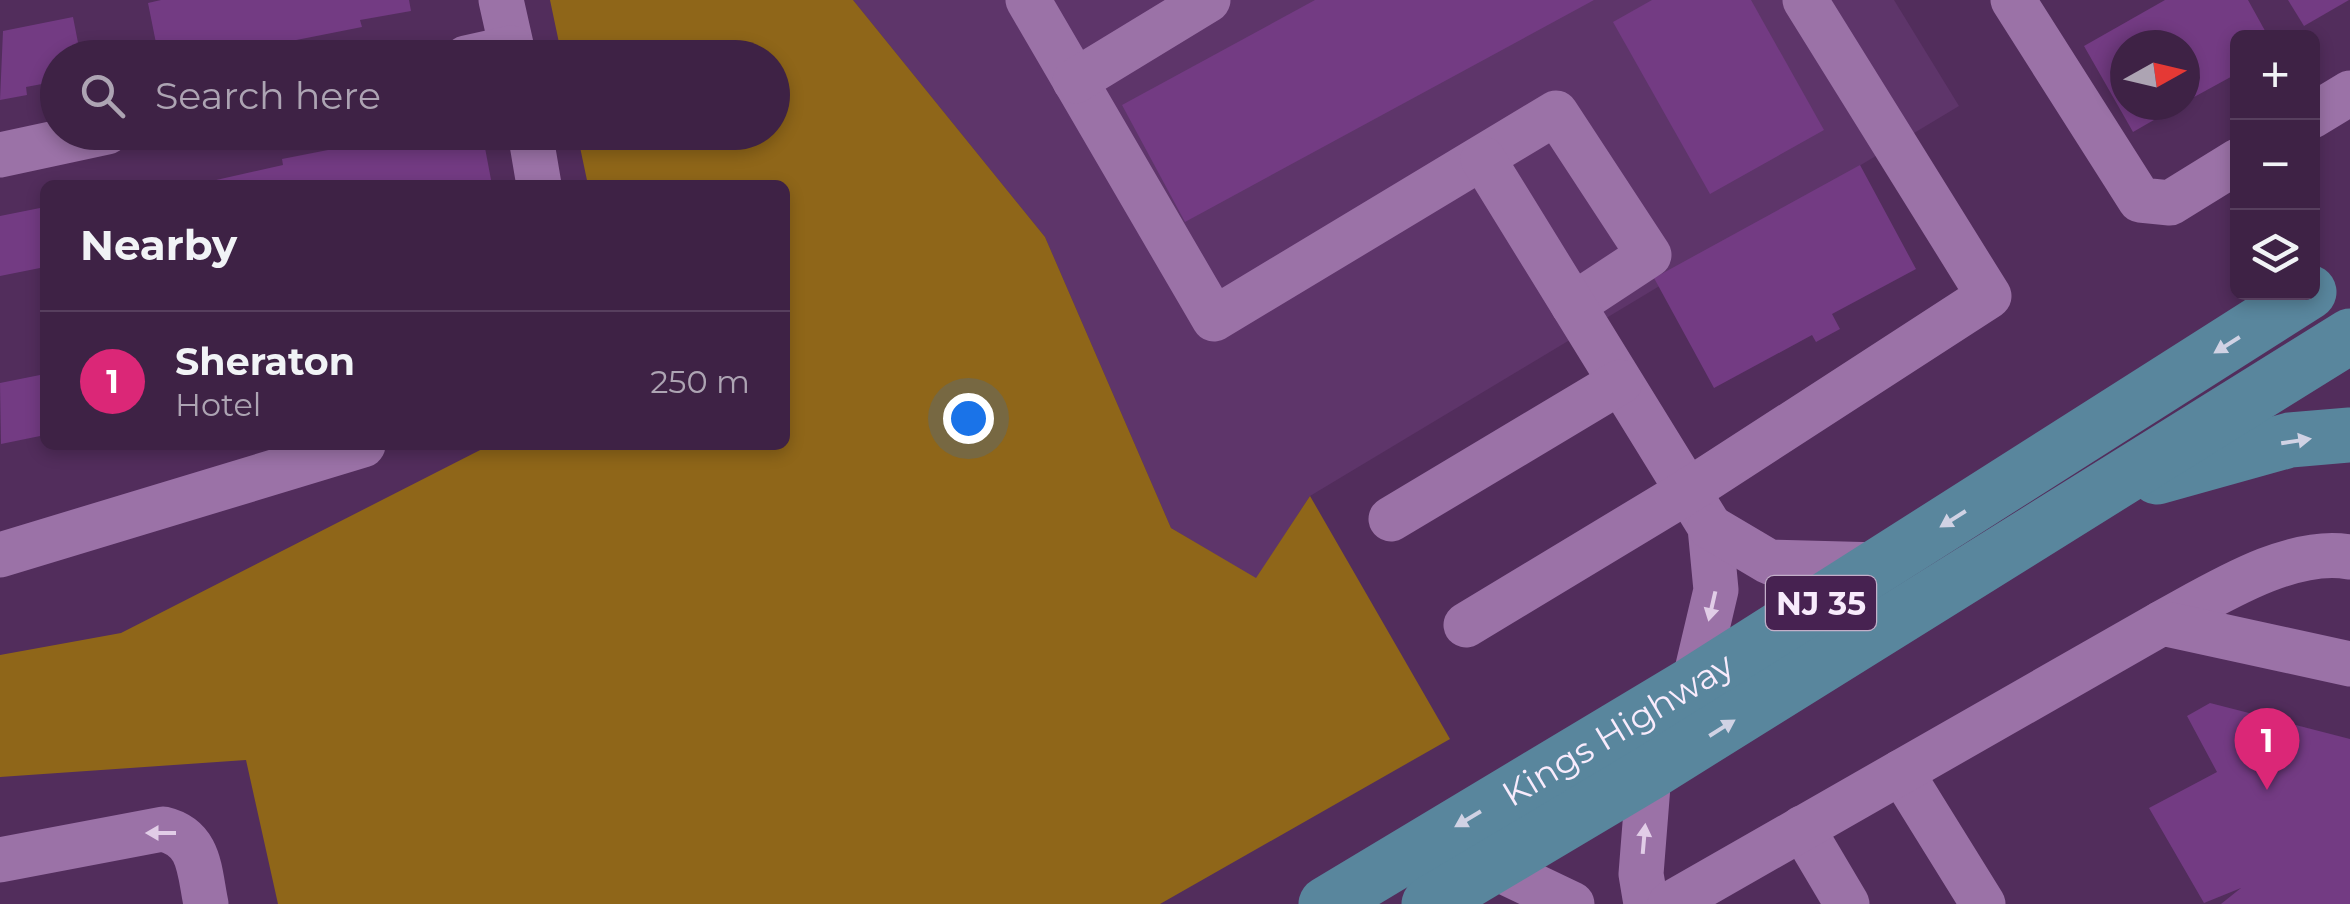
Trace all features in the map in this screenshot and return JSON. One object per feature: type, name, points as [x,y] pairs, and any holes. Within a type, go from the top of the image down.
[{"type":"main road","name":"Kings Highway","points":[[2320,286],[2350,267]]},
{"type":"main road","name":"Kings Highway","points":[[1326,904],[1694,683],[2298,300]]},
{"type":"main road","name":"Kings Highway","points":[[1428,904],[1650,774],[2350,336]]},
{"type":"main road","points":[[2101,492],[2290,440],[2350,434]]},
{"type":"lane","points":[[501,0],[509,40]]},
{"type":"lane","points":[[1028,0],[1214,319],[1556,113],[1649,255],[1573,305]]},
{"type":"lane","points":[[1076,82],[1156,13],[1208,0]]},
{"type":"lane","points":[[1466,625],[1699,509],[1989,296],[1805,0]]},
{"type":"lane","points":[[2025,4],[2140,200],[2170,203],[2230,167]]},
{"type":"lane","points":[[2320,111],[2350,93]]},
{"type":"lane","points":[[0,155],[40,146]]},
{"type":"lane","points":[[533,150],[537,180]]},
{"type":"lane","points":[[1482,159],[1699,509],[1716,590],[1694,683]]},
{"type":"lane","points":[[1391,519],[1620,382]]},
{"type":"lane","points":[[0,555],[346,450]]},
{"type":"lane","points":[[1699,509],[1770,562],[1881,564]]},
{"type":"lane","points":[[1697,897],[1802,828],[2252,575],[2332,553],[2350,556]]},
{"type":"lane","points":[[2162,624],[2350,664]]},
{"type":"lane","points":[[1901,772],[1983,904]]},
{"type":"lane","points":[[1646,904],[1640,874],[1650,774]]},
{"type":"lane","points":[[1802,828],[1847,904]]},
{"type":"lane","points":[[0,860],[163,829],[181,833],[195,849],[206,904]]},
{"type":"lane","points":[[1494,867],[1572,904]]},
{"type":"shaded area","points":[[550,0],[853,0],[1045,237],[1171,528],[1256,578],[1310,496],[1450,739],[1160,904],[278,904],[246,760],[0,777],[0,655],[121,633],[480,450],[790,450],[790,180],[587,180],[581,150],[790,150],[790,40],[558,40]]},
{"type":"shaded area","points":[[853,0],[1894,0],[1959,106],[1310,496],[1256,579],[1171,528],[1045,237]]},
{"type":"building","points":[[409,0],[411,11],[360,20],[362,27],[296,40],[155,40],[148,3]]},
{"type":"building","points":[[1315,0],[1594,0],[1185,222],[1122,105]]},
{"type":"building","points":[[1652,0],[1751,0],[1824,130],[1710,194],[1613,22]]},
{"type":"building","points":[[2165,0],[2248,0],[2265,30],[2230,30],[2230,77],[2200,94],[2200,30],[2112,30]]},
{"type":"building","points":[[2288,0],[2349,0],[2304,26]]},
{"type":"building","points":[[73,17],[77,40],[40,40],[40,84],[26,87],[27,95],[0,100],[3,31]]},
{"type":"building","points":[[2110,31],[2110,92],[2084,46]]},
{"type":"building","points":[[2126,120],[2154,120],[2133,132]]},
{"type":"building","points":[[328,150],[485,150],[491,180],[216,180],[283,165],[282,159]]},
{"type":"building","points":[[1860,165],[1916,269],[1832,314],[1840,329],[1816,342],[1812,335],[1714,388],[1654,278]]},
{"type":"building","points":[[40,208],[40,268],[0,276],[0,216]]},
{"type":"building","points":[[40,375],[40,436],[1,444],[0,383]]},
{"type":"building","points":[[2210,703],[2350,739],[2350,904],[2221,904],[2241,888],[2204,903],[2149,808],[2217,772],[2187,716]]},
{"type":"place","name":"Sheraton","points":[[2267,790]]}]
